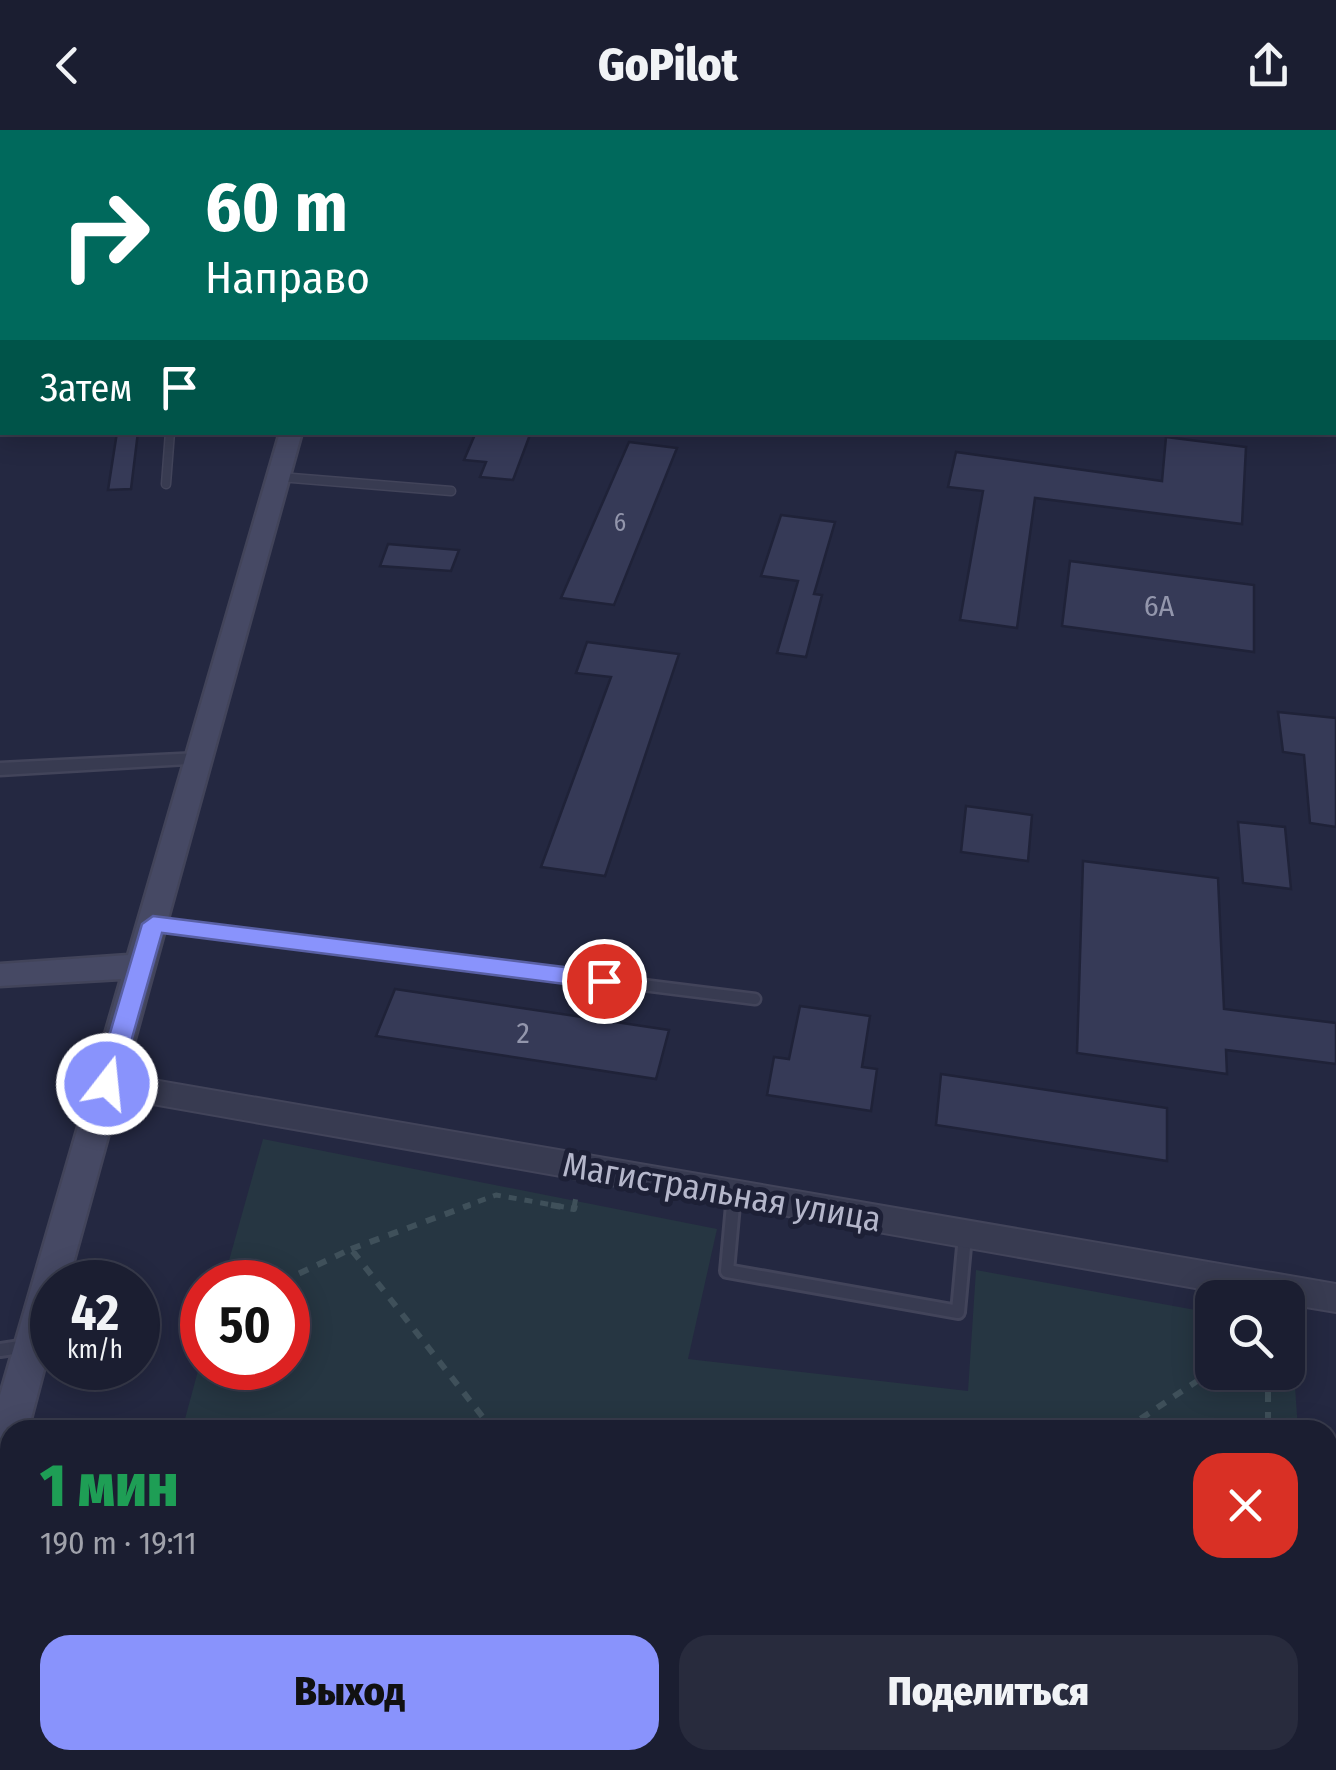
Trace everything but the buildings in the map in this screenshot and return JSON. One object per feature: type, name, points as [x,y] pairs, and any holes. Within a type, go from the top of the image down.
[{"type":"main road","points":[[57,1260],[291,435]]},
{"type":"main road","points":[[0,975],[141,966]]},
{"type":"main road","points":[[12,1420],[30,1356]]},
{"type":"street","points":[[0,770],[199,759]]},
{"type":"street","name":"Магистральная улица","points":[[107,1084],[1336,1298]]},
{"type":"lane","points":[[166,484],[170,435]]},
{"type":"lane","points":[[279,477],[451,491]]},
{"type":"lane","points":[[153,924],[755,999]]},
{"type":"lane","points":[[734,1194],[727,1270],[958,1312],[966,1236]]},
{"type":"lane","points":[[0,1350],[30,1345]]},
{"type":"path","points":[[310,1268],[496,1194],[574,1209],[580,1166]]},
{"type":"path","points":[[351,1249],[485,1420]]},
{"type":"path","points":[[1139,1420],[1195,1382]]},
{"type":"path","points":[[1268,1390],[1268,1420]]},
{"type":"shaded area","points":[[263,1139],[717,1229],[688,1359],[968,1391],[976,1270],[1195,1310],[1195,1390],[1295,1390],[1297,1420],[185,1420],[193,1390],[310,1390],[310,1260],[229,1260]]},
{"type":"route","points":[[107,1084],[153,924],[604,981]]}]
